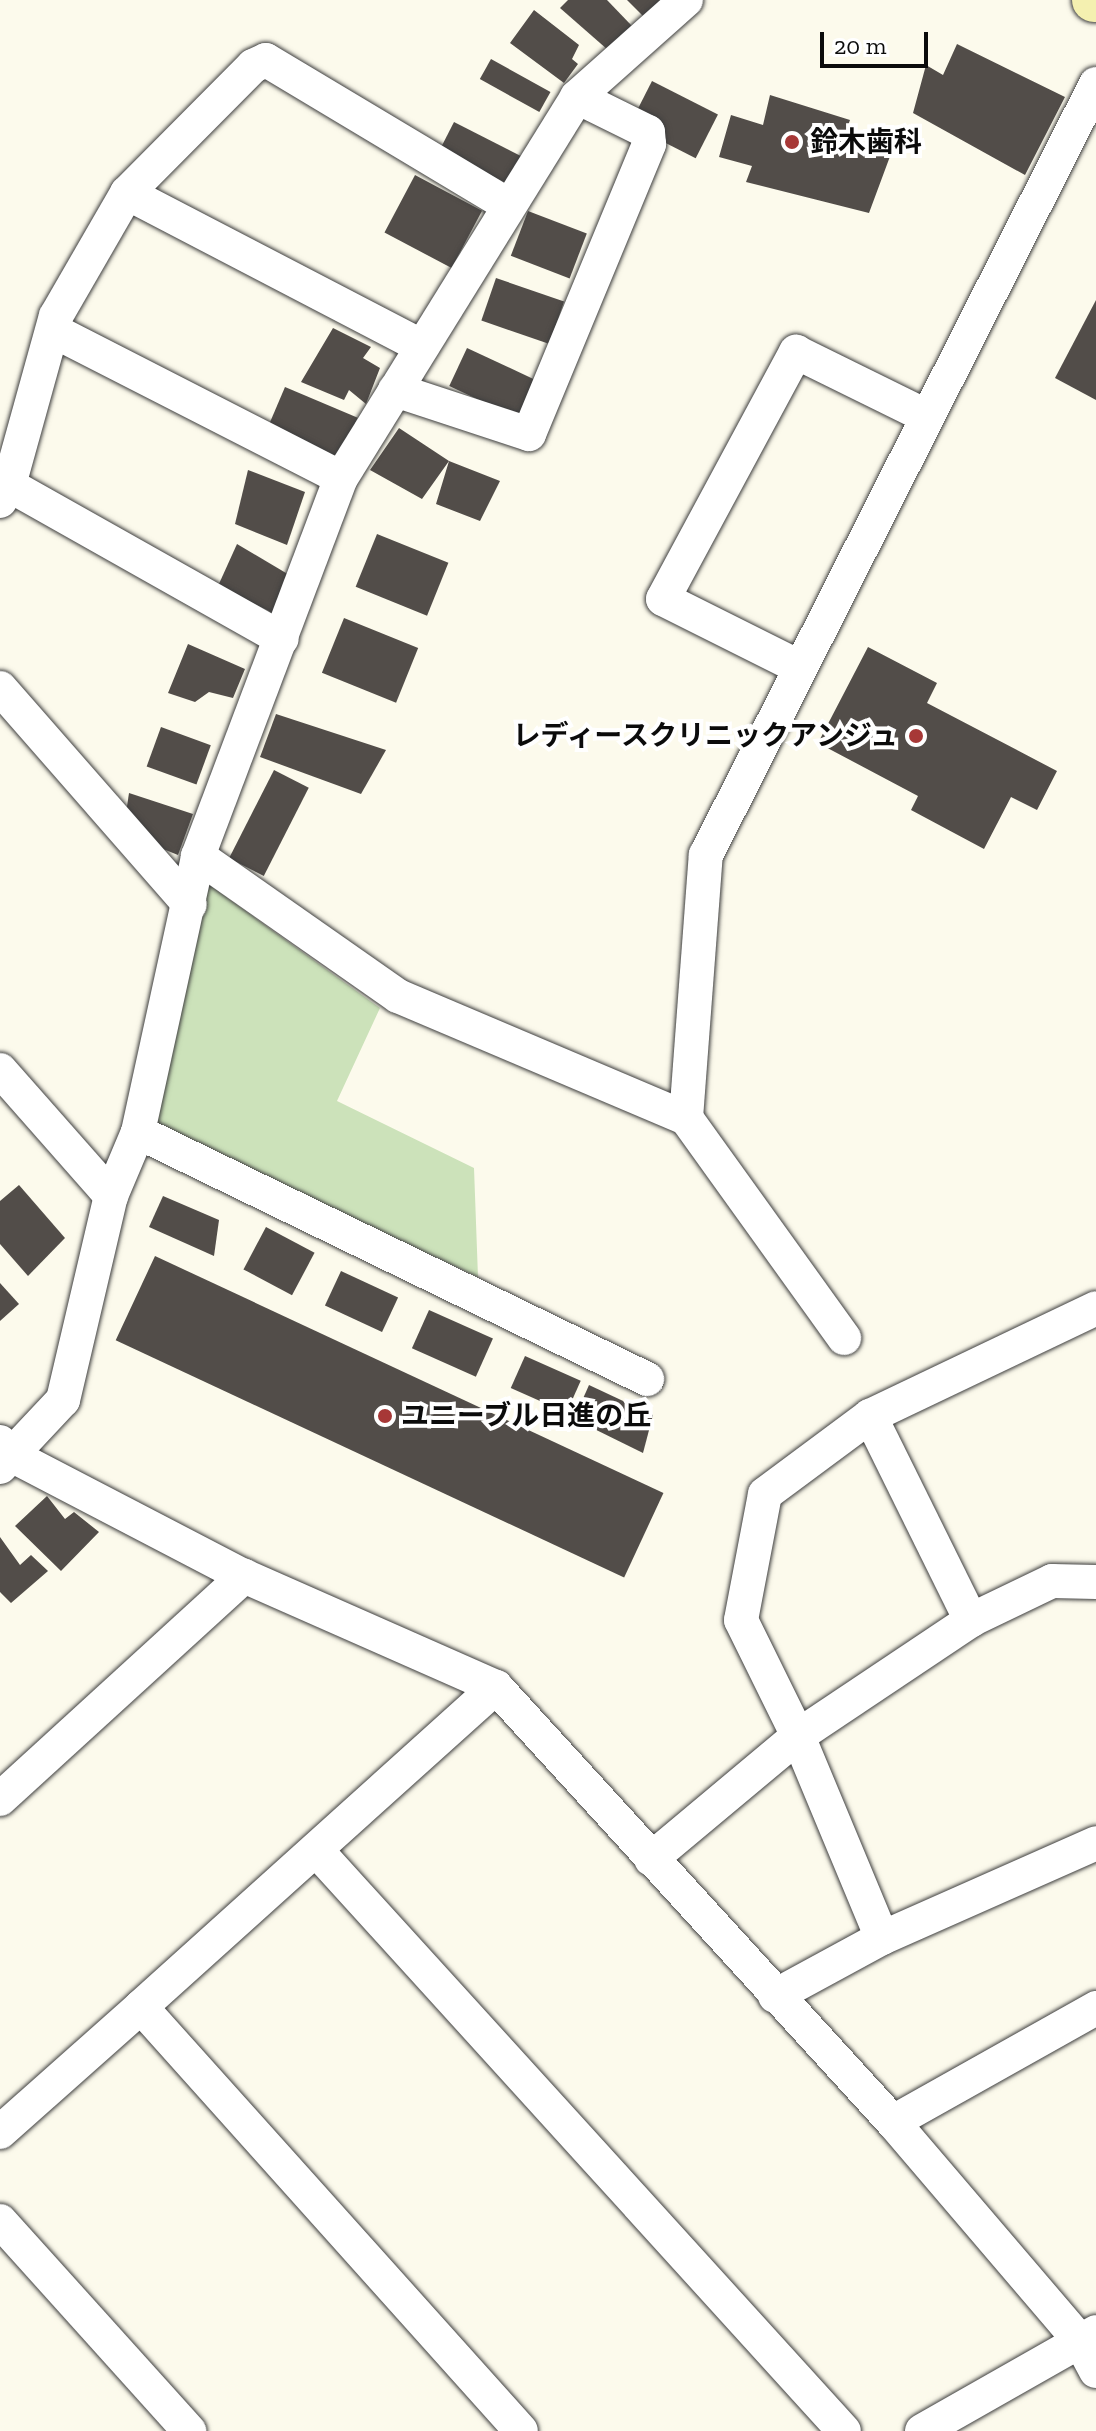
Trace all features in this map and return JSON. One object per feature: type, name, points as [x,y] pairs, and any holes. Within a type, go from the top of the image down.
[{"type":"street","points":[[686,0],[577,97],[341,478],[198,856],[190,905],[138,1132],[111,1196],[63,1400],[4,1455],[244,1576],[496,1687],[1088,2336],[1096,2371]]},
{"type":"street","points":[[282,639],[5,493],[56,316],[127,193],[253,66],[266,60],[508,205]]},
{"type":"street","points":[[686,1118],[706,855],[924,415],[1096,84]]},
{"type":"street","points":[[395,390],[529,434],[649,144],[648,132],[577,97]]},
{"type":"street","points":[[127,193],[421,346]]},
{"type":"street","points":[[54,331],[341,478]]},
{"type":"street","points":[[799,667],[663,599],[796,352],[924,415]]},
{"type":"street","points":[[0,688],[190,905]]},
{"type":"street","points":[[198,856],[398,996],[686,1118],[844,1338]]},
{"type":"street","points":[[0,1070],[111,1196]]},
{"type":"street","points":[[138,1132],[647,1379]]},
{"type":"street","points":[[882,1938],[798,1736],[741,1620],[765,1494],[870,1416],[1096,1308]]},
{"type":"street","points":[[870,1416],[971,1620]]},
{"type":"street","points":[[0,1799],[244,1576]]},
{"type":"street","points":[[651,1859],[798,1736],[971,1620],[1052,1581],[1096,1582]]},
{"type":"street","points":[[0,2132],[318,1852],[496,1687]]},
{"type":"street","points":[[775,1996],[882,1938],[1096,1843]]},
{"type":"street","points":[[318,1852],[844,2431]]},
{"type":"street","points":[[141,2007],[521,2431]]},
{"type":"street","points":[[893,2122],[1096,2008]]},
{"type":"street","points":[[0,2221],[189,2431]]},
{"type":"street","points":[[922,2431],[1088,2336]]},
{"type":"green space","points":[[208,884],[380,1008],[337,1101],[474,1168],[478,1277],[153,1126]]},
{"type":"building","points":[[568,0],[607,0],[632,26],[608,50],[560,8]]},
{"type":"building","points":[[627,0],[664,0],[647,20]]},
{"type":"building","points":[[534,10],[579,45],[572,59],[578,64],[564,83],[510,43]]},
{"type":"building","points":[[957,44],[1065,97],[1025,175],[913,113],[926,65],[943,75]]},
{"type":"building","points":[[491,59],[550,92],[539,112],[480,79]]},
{"type":"building","points":[[652,81],[718,115],[696,158],[630,125]]},
{"type":"building","points":[[770,95],[850,120],[843,140],[892,151],[869,213],[746,182],[752,166],[719,157],[731,115],[763,125]]},
{"type":"building","points":[[454,122],[522,157],[508,184],[440,150]]},
{"type":"building","points":[[415,175],[482,211],[452,268],[384,232]]},
{"type":"building","points":[[528,211],[587,234],[570,278],[511,256]]},
{"type":"building","points":[[496,278],[564,301],[549,344],[481,321]]},
{"type":"building","points":[[1096,300],[1096,400],[1055,378]]},
{"type":"building","points":[[333,328],[371,347],[363,358],[380,368],[366,404],[349,390],[344,400],[301,382]]},
{"type":"building","points":[[467,348],[535,380],[517,418],[449,386]]},
{"type":"building","points":[[285,387],[358,418],[339,463],[266,432]]},
{"type":"building","points":[[399,428],[449,461],[422,499],[370,470]]},
{"type":"building","points":[[449,461],[500,481],[480,521],[436,504]]},
{"type":"building","points":[[248,470],[305,492],[287,545],[235,524]]},
{"type":"building","points":[[377,534],[448,563],[427,616],[356,587]]},
{"type":"building","points":[[237,544],[291,576],[275,614],[218,586]]},
{"type":"building","points":[[344,618],[418,648],[396,703],[322,673]]},
{"type":"building","points":[[188,644],[245,669],[233,698],[209,692],[195,702],[168,693]]},
{"type":"building","points":[[868,647],[937,683],[927,703],[1057,771],[1037,810],[1011,797],[984,849],[911,810],[918,796],[818,743]]},
{"type":"building","points":[[276,714],[386,750],[361,794],[260,757]]},
{"type":"building","points":[[161,727],[211,745],[196,785],[147,766]]},
{"type":"building","points":[[274,770],[309,788],[264,876],[229,858]]},
{"type":"building","points":[[129,793],[193,814],[178,855],[123,833]]},
{"type":"building","points":[[19,1185],[65,1238],[28,1276],[0,1244],[0,1201]]},
{"type":"building","points":[[163,1196],[219,1220],[214,1256],[149,1227]]},
{"type":"building","points":[[266,1227],[315,1253],[292,1295],[243,1269]]},
{"type":"building","name":"ユニーブル日進の丘","points":[[155,1256],[663,1493],[624,1577],[116,1340]]},
{"type":"building","points":[[341,1271],[398,1298],[382,1332],[325,1305]]},
{"type":"building","points":[[0,1283],[19,1304],[0,1321]]},
{"type":"building","points":[[429,1310],[493,1338],[476,1377],[412,1348]]},
{"type":"building","points":[[525,1356],[581,1381],[566,1413],[511,1388]]},
{"type":"building","points":[[589,1385],[653,1415],[643,1453],[574,1419]]},
{"type":"building","points":[[47,1496],[65,1519],[74,1512],[99,1532],[61,1571],[15,1526]]},
{"type":"building","points":[[0,1537],[20,1565],[31,1555],[48,1571],[11,1603],[0,1592]]},
{"type":"place","name":"鈴木歯科","points":[[792,142]]},
{"type":"place","name":"レディースクリニックアンジュ","points":[[916,736]]},
{"type":"place","name":"ユニーブル日進の丘","points":[[385,1416]]}]
